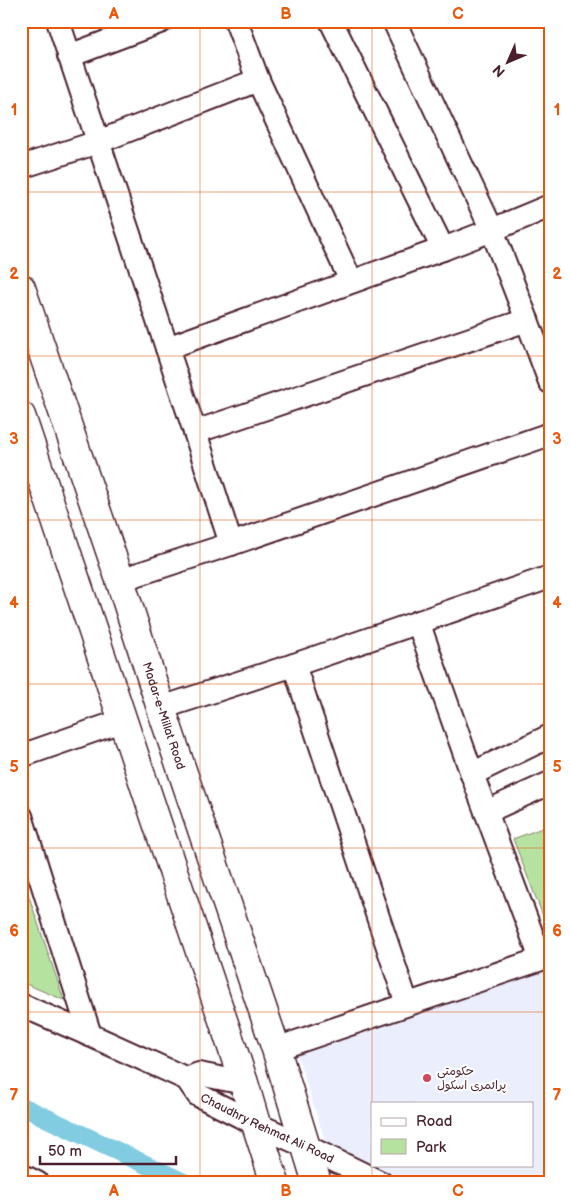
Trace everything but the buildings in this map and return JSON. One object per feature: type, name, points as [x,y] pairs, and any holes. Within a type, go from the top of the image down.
[{"type":"main road","name":"Madar-e-Millat Road","points":[[21,288],[276,1049],[316,1183]]},
{"type":"main road","points":[[21,416],[124,720],[244,1083],[275,1183]]},
{"type":"street","points":[[58,21],[196,432],[231,544]]},
{"type":"street","points":[[69,56],[162,21]]},
{"type":"street","points":[[236,21],[258,80],[352,281]]},
{"type":"street","points":[[331,21],[443,248]]},
{"type":"street","points":[[394,21],[492,230],[528,320],[550,382]]},
{"type":"street","points":[[21,167],[98,142],[258,80]]},
{"type":"street","points":[[167,348],[492,230],[550,206]]},
{"type":"street","points":[[196,432],[528,320]]},
{"type":"street","points":[[120,580],[231,544],[550,434]]},
{"type":"street","points":[[162,708],[550,577]]},
{"type":"street","points":[[276,1049],[546,958],[486,812],[418,622]]},
{"type":"street","points":[[294,665],[407,1004]]},
{"type":"street","points":[[21,756],[124,720]]},
{"type":"street","points":[[472,774],[550,736]]},
{"type":"street","points":[[486,812],[550,782]]},
{"type":"street","points":[[21,816],[90,1035]]},
{"type":"street","name":"Chaudhry Rehmat Ali Road","points":[[21,1006],[187,1079],[198,1095],[381,1183]]},
{"type":"street","name":"Chaudhry Rehmat Ali Road","points":[[187,1079],[199,1074],[244,1083]]},
{"type":"street","points":[[21,1175],[37,1183]]},
{"type":"shaded area","name":"حکومتی پرائمری اسکول","points":[[550,967],[550,1183],[407,1183],[372,1166],[534,1166],[534,1102],[371,1102],[371,1166],[326,1144],[297,1054]]},
{"type":"green space","points":[[550,825],[550,934],[513,839]]},
{"type":"green space","points":[[21,873],[64,1000],[21,982]]},
{"type":"waterway","points":[[21,1106],[185,1183]]},
{"type":"place","name":"حکومتی پرائمری اسکول","points":[[427,1078]]}]
